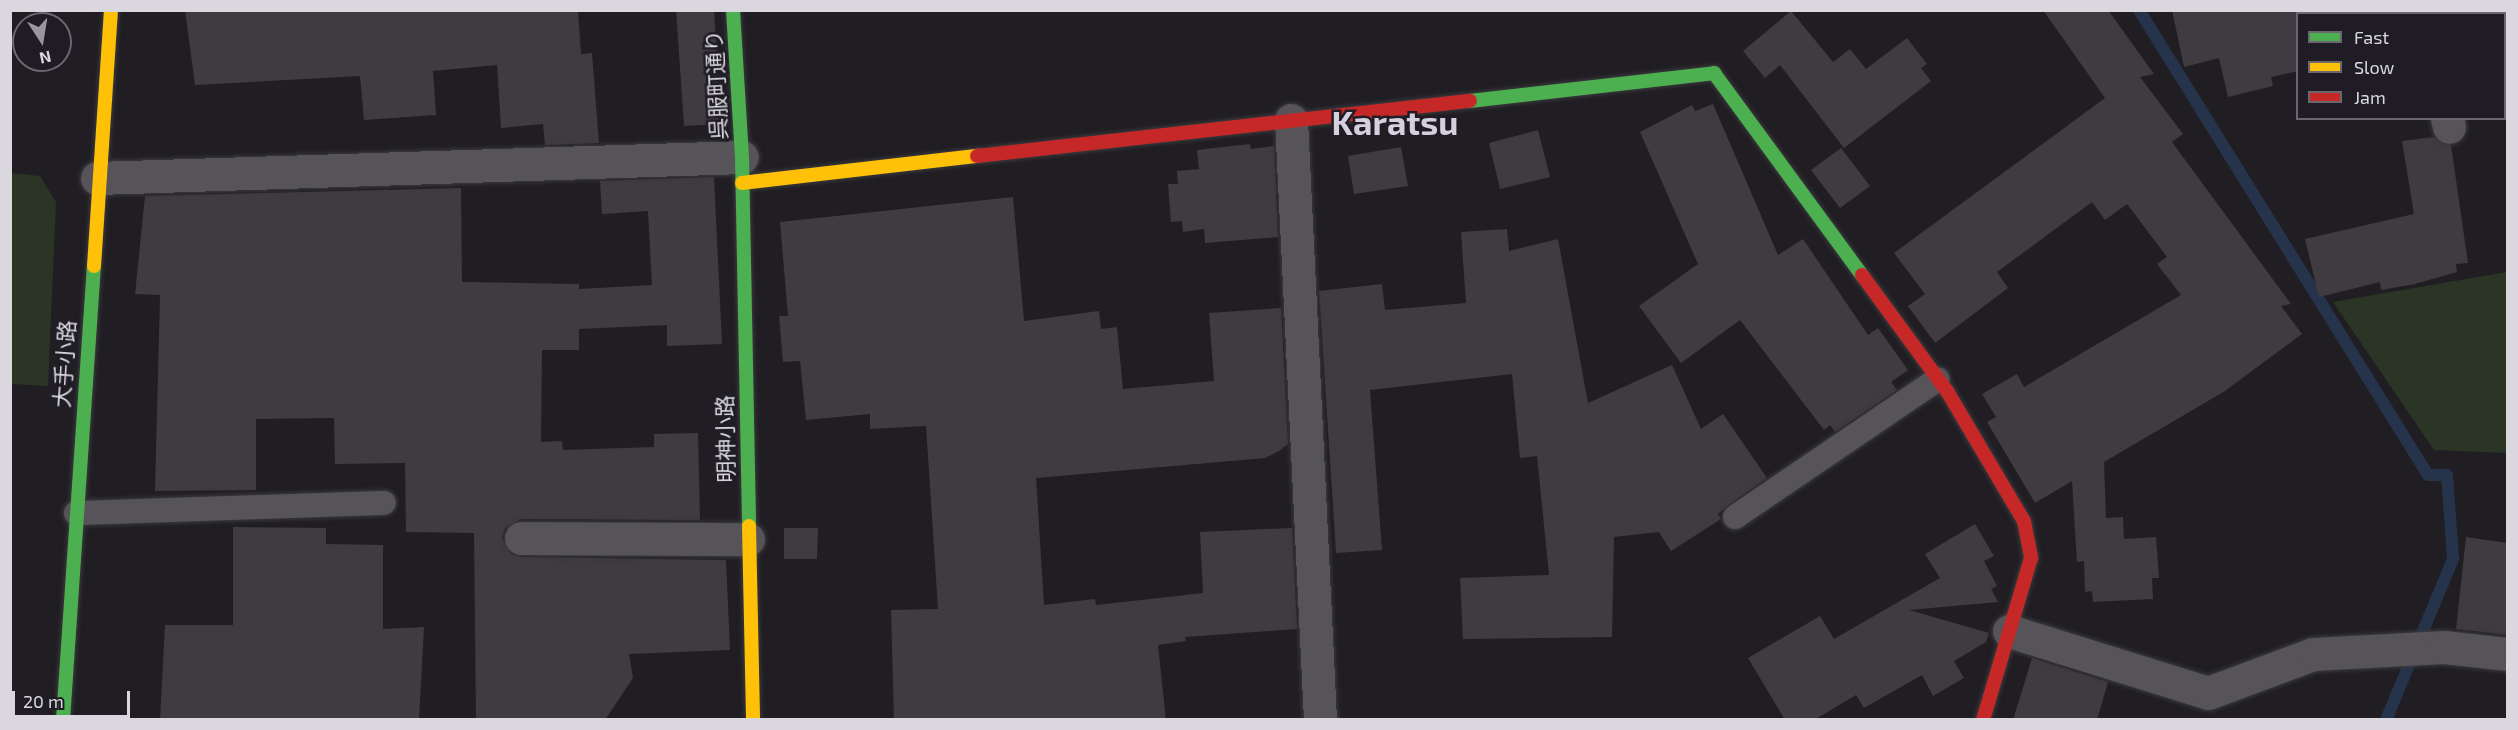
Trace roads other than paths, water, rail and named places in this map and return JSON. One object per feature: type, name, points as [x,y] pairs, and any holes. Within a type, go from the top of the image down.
[{"type":"street","name":"大手小路","points":[[63,720],[97,178],[111,10]]},
{"type":"street","name":"呉服町通り","points":[[733,10],[742,170]]},
{"type":"street","points":[[97,178],[742,170],[1291,120],[1714,73],[1938,379],[2024,521],[2031,558],[1983,720]]},
{"type":"street","points":[[1291,120],[1320,720]]},
{"type":"street","name":"明神小路","points":[[742,170],[753,720]]},
{"type":"street","points":[[521,538],[748,539]]},
{"type":"street","points":[[2008,631],[2208,693],[2313,654],[2444,647],[2508,654]]},
{"type":"lane","points":[[1735,517],[1938,379]]},
{"type":"lane","points":[[76,513],[384,503]]},
{"type":"waterway","points":[[2139,10],[2428,475],[2447,475],[2453,559],[2386,720]]},
{"type":"district","name":"Karatsu","points":[[1395,122]]}]
